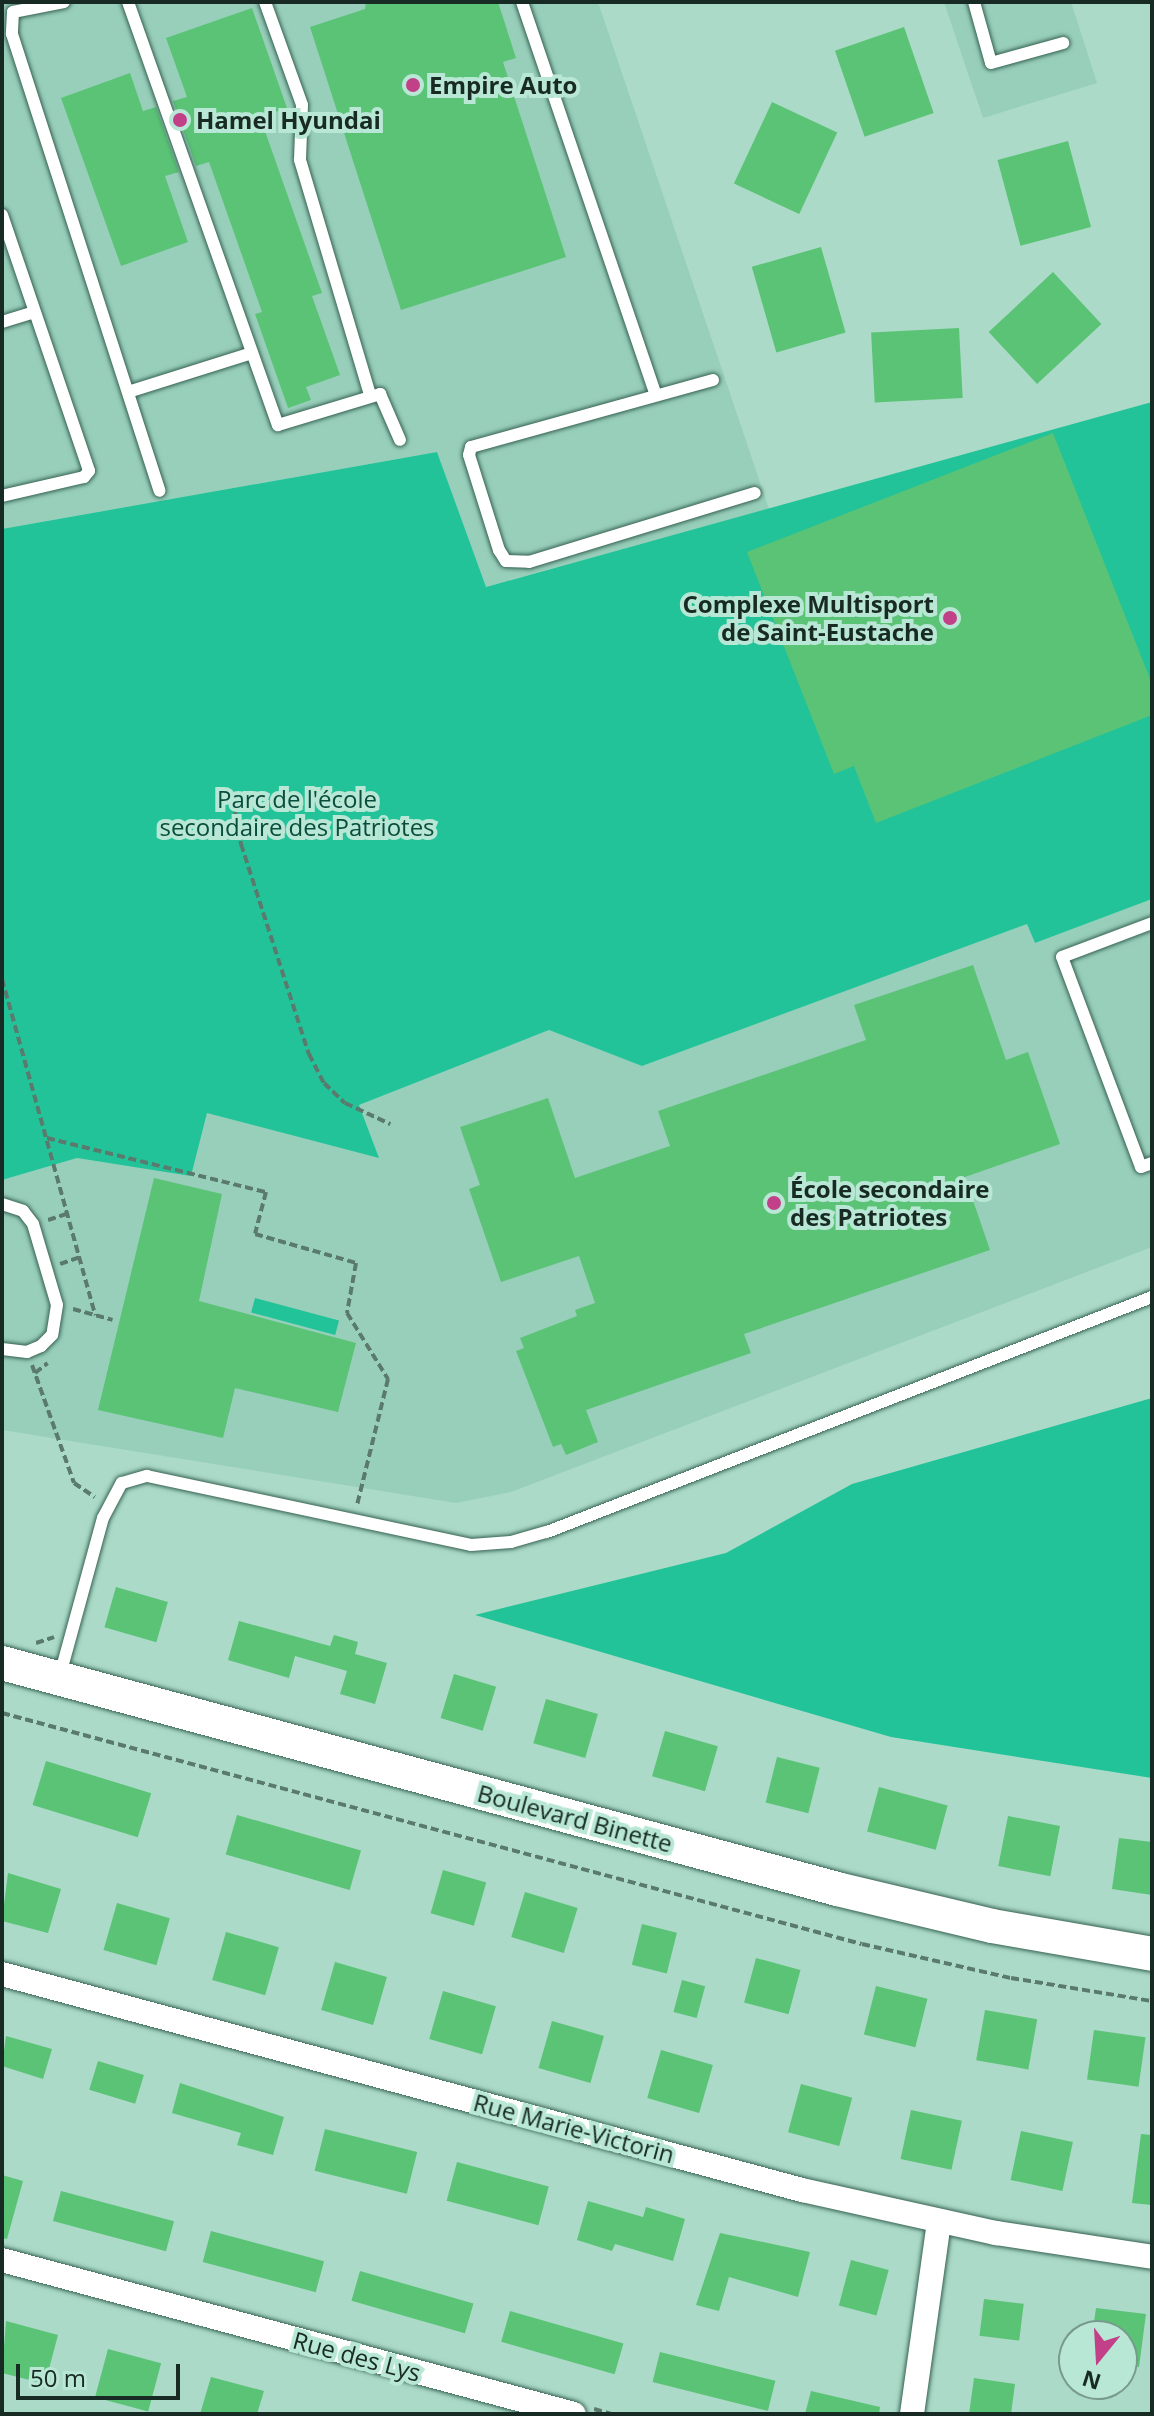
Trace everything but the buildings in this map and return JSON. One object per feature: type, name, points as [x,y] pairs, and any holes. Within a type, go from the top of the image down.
[{"type":"street","name":"Boulevard Binette","points":[[2,1663],[56,1686],[916,1925],[1152,1970]]},
{"type":"street","name":"Boulevard Binette","points":[[2,1679],[56,1686],[848,1892],[1005,1929],[1152,1954]]},
{"type":"street","name":"Rue Marie-Victorin","points":[[2,1974],[773,2182],[939,2221],[1152,2257]]},
{"type":"street","points":[[912,2414],[939,2221]]},
{"type":"street","name":"Rue des Lys","points":[[2,2260],[574,2414]]},
{"type":"lane","points":[[64,2],[22,5],[13,12],[12,34],[160,491]]},
{"type":"lane","points":[[128,2],[278,425],[370,395],[386,399],[400,440]]},
{"type":"lane","points":[[265,2],[302,105],[300,160],[370,395]]},
{"type":"lane","points":[[522,2],[656,395]]},
{"type":"lane","points":[[974,2],[991,63],[1063,43]]},
{"type":"lane","points":[[2,215],[89,471],[84,477],[2,496]]},
{"type":"lane","points":[[2,322],[35,312]]},
{"type":"lane","points":[[128,392],[252,353]]},
{"type":"lane","points":[[713,380],[471,447],[469,455],[506,561],[529,562],[755,493]]},
{"type":"lane","points":[[1152,923],[1062,957],[1141,1167],[1152,1163]]},
{"type":"lane","points":[[2,1204],[23,1211],[33,1224],[57,1305],[52,1335],[27,1352],[2,1349]]},
{"type":"lane","points":[[56,1686],[108,1503],[122,1483],[147,1476],[471,1545],[547,1532],[1152,1297]]},
{"type":"path","points":[[232,794],[241,844],[309,1054],[324,1083],[345,1103],[390,1124]]},
{"type":"path","points":[[2,979],[95,1315]]},
{"type":"path","points":[[47,1138],[266,1192],[255,1234],[356,1263],[347,1313],[388,1379],[353,1520]]},
{"type":"path","points":[[71,1308],[113,1320]]},
{"type":"path","points":[[27,1352],[74,1483],[108,1503]]},
{"type":"path","points":[[33,1644],[56,1637]]},
{"type":"path","name":"Boulevard Binette","points":[[2,1713],[862,1944],[1011,1978],[1152,2001]]},
{"type":"shaded area","points":[[2,2],[598,2],[769,509],[485,587],[437,452],[2,529]]},
{"type":"shaded area","points":[[944,2],[1071,2],[1097,83],[983,118]]},
{"type":"shaded area","name":"École secondaire des Patriotes","points":[[1152,899],[1152,1247],[511,1492],[456,1503],[2,1430],[2,1180],[77,1158],[191,1175],[207,1112],[378,1157],[359,1105],[549,1030],[642,1066],[1027,923],[1035,943]]},
{"type":"green space","name":"Parc de l'école secondaire des Patriotes","points":[[1152,402],[1152,899],[1035,943],[1027,924],[642,1066],[549,1030],[359,1105],[379,1158],[207,1113],[191,1176],[77,1158],[2,1180],[2,529],[437,452],[486,587]]},
{"type":"green space","points":[[255,1298],[339,1321],[335,1335],[251,1312]]},
{"type":"green space","points":[[1152,1398],[1152,1778],[891,1737],[475,1615],[726,1553],[852,1484]]},
{"type":"place","name":"Empire Auto","points":[[413,85]]},
{"type":"place","name":"Hamel Hyundai","points":[[180,120]]},
{"type":"place","name":"Complexe Multisport de Saint-Eustache","points":[[950,618]]},
{"type":"place","name":"École secondaire des Patriotes","points":[[774,1203]]}]
